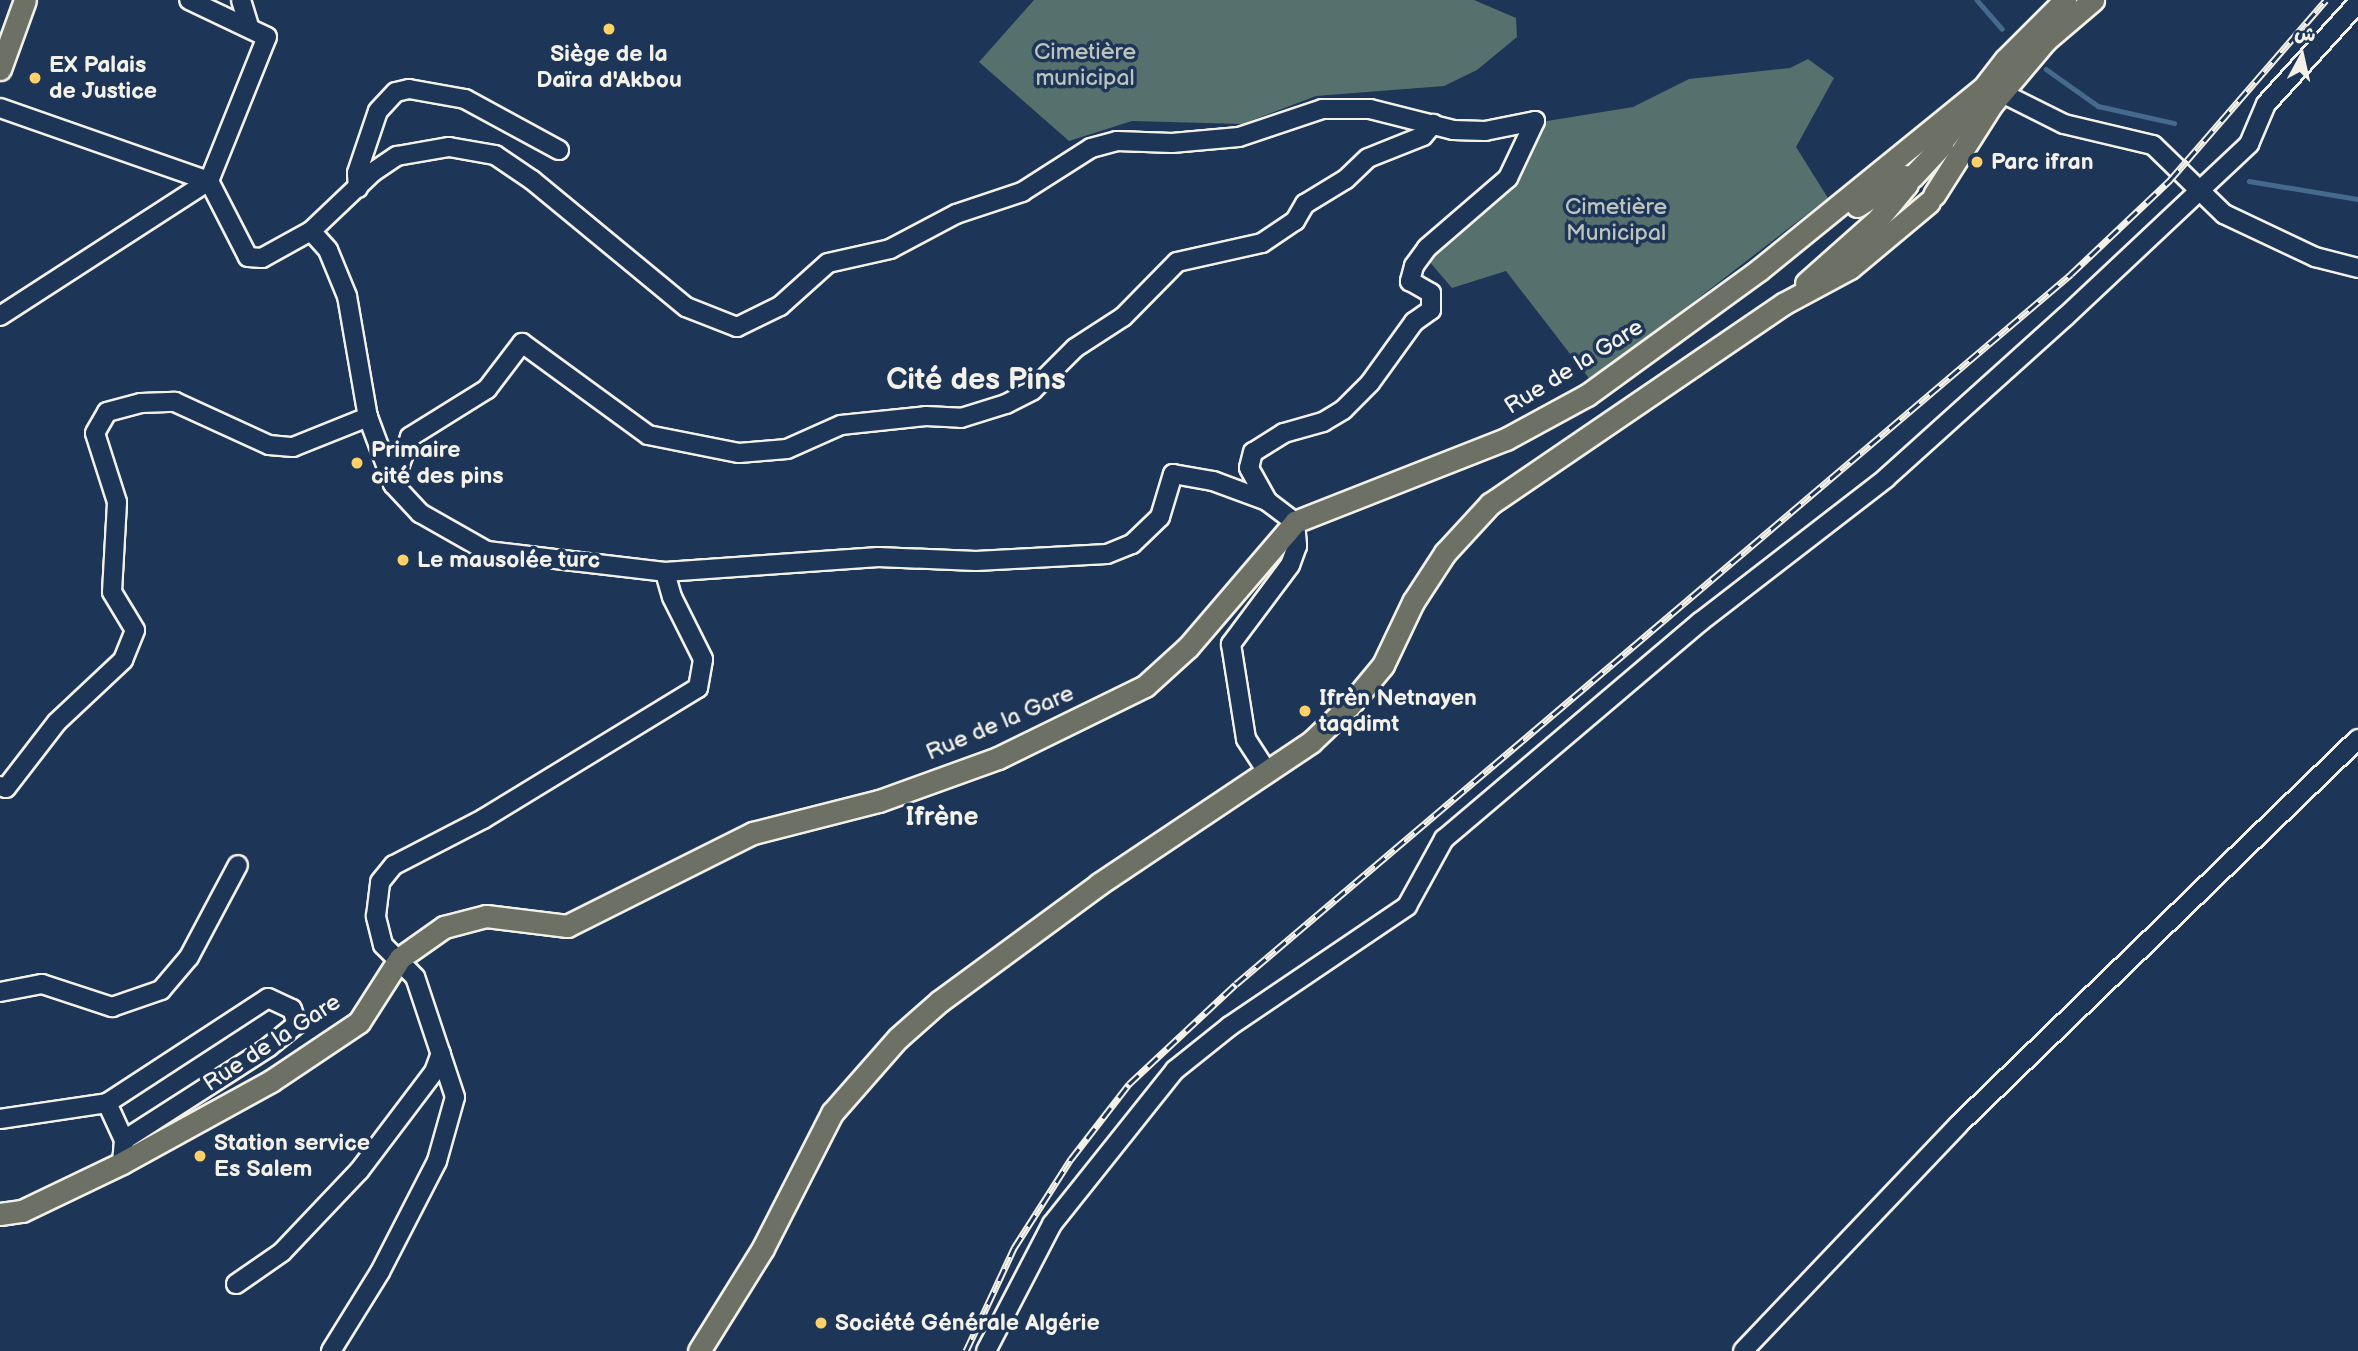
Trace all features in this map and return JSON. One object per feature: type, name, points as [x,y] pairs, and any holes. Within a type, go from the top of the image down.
[{"type":"main road","points":[[0,69],[25,0]]},
{"type":"main road","points":[[699,1351],[763,1248],[832,1113],[898,1038],[940,1001],[1099,884],[1311,742],[1349,706],[1382,665],[1413,602],[1446,553],[1490,503],[1783,304],[1850,268],[1931,198],[1992,95],[2065,0]]},
{"type":"main road","points":[[2039,35],[2093,0]]},
{"type":"main road","points":[[1783,304],[1878,219],[1910,181],[1924,149],[1992,95]]},
{"type":"main road","name":"Rue de la Gare","points":[[0,1214],[22,1210],[122,1164],[271,1081],[359,1022],[400,958],[444,927],[486,916],[567,926],[754,833],[879,801],[1010,752],[1145,686],[1188,646],[1295,522],[1506,439],[1587,395],[1759,270],[1873,180],[1924,149]]},
{"type":"main road","points":[[1873,180],[1895,174],[1910,181]]},
{"type":"main road","points":[[1910,181],[1911,200],[1931,198]]},
{"type":"main road","points":[[1759,270],[1798,250],[1868,199],[1910,181]]},
{"type":"street","points":[[0,316],[209,181],[267,37],[249,26],[190,0]]},
{"type":"street","points":[[241,0],[249,26]]},
{"type":"street","points":[[986,1351],[1052,1224],[1141,1109],[1192,1054],[1407,905],[1444,839],[1700,622],[1886,478],[2249,144],[2266,104],[2358,4]]},
{"type":"street","points":[[358,188],[357,173],[378,111],[396,92],[409,89],[465,99],[559,150]]},
{"type":"street","points":[[1992,95],[2064,124],[2153,145],[2198,192],[2224,214],[2258,233],[2358,268]]},
{"type":"street","points":[[0,108],[209,181],[248,257],[262,258],[311,231],[397,156],[425,148],[495,155],[532,180],[685,307],[737,327],[780,306],[828,263],[890,249],[956,214],[1022,192],[1091,148],[1117,141],[1172,144],[1239,137],[1322,109],[1370,109],[1453,130],[1485,131],[1535,121],[1508,178],[1427,248],[1414,266],[1410,281],[1431,293],[1431,310],[1414,322],[1370,383],[1343,410],[1323,422],[1284,433],[1253,452],[1249,468],[1267,501]]},
{"type":"street","points":[[393,484],[410,437],[432,419],[487,389],[522,342],[648,435],[739,453],[787,449],[841,425],[926,416],[961,418],[1006,404],[1033,390],[1075,348],[1123,317],[1177,262],[1262,243],[1296,221],[1305,204],[1346,179],[1368,158],[1423,136],[1433,124]]},
{"type":"street","points":[[311,231],[328,250],[347,296],[368,417],[393,484],[420,513],[487,551],[665,572],[878,557],[975,561],[1107,554],[1132,544],[1155,524],[1173,474],[1213,481],[1267,501],[1295,522],[1297,546],[1290,565],[1231,643],[1246,739],[1266,770]]},
{"type":"street","points":[[0,786],[6,788],[57,722],[123,660],[135,630],[112,592],[117,502],[94,433],[107,412],[141,403],[175,402],[268,445],[293,447],[368,417]]},
{"type":"street","points":[[331,1351],[380,1272],[437,1161],[455,1097],[415,977],[400,958],[383,945],[376,916],[380,882],[394,865],[483,819],[698,688],[703,659],[672,597],[665,572]]},
{"type":"street","points":[[1743,1351],[1958,1125],[2358,739]]},
{"type":"street","points":[[0,992],[42,984],[113,1007],[161,989],[189,957],[238,866]]},
{"type":"street","points":[[0,1119],[107,1103],[268,998],[292,1009],[297,1024],[269,1047],[124,1140]]},
{"type":"street","points":[[236,1284],[282,1252],[359,1171],[434,1072],[441,1053]]},
{"type":"street","points":[[107,1103],[124,1140],[122,1164]]},
{"type":"green space","name":"Cimetière municipal","points":[[1034,0],[1474,0],[1516,18],[1517,37],[1477,70],[1444,86],[1316,96],[1242,124],[1132,121],[1069,141],[979,62]]},
{"type":"green space","name":"Cimetière Municipal","points":[[1808,59],[1834,78],[1796,147],[1828,198],[1591,381],[1506,271],[1452,288],[1428,260],[1474,217],[1541,122],[1633,107],[1689,79],[1790,68]]},
{"type":"waterway","points":[[1977,0],[2002,29]]},
{"type":"waterway","points":[[2046,69],[2098,106],[2174,123]]},
{"type":"waterway","points":[[2249,181],[2358,199]]},
{"type":"railway","points":[[966,1351],[1014,1248],[1071,1159],[1129,1084],[1236,984],[2071,274],[2170,180],[2326,0]]},
{"type":"place","name":"Siège de la Daïra d'Akbou","points":[[609,29]]},
{"type":"place","name":"EX Palais de Justice","points":[[35,78]]},
{"type":"place","name":"Parc ifran","points":[[1977,162]]},
{"type":"place","name":"Primaire cité des pins","points":[[357,463]]},
{"type":"place","name":"Le mausolée turc","points":[[403,560]]},
{"type":"place","name":"Ifrèn Netnayen taqdimt","points":[[1305,711]]},
{"type":"place","name":"Station service Es Salem","points":[[200,1156]]},
{"type":"place","name":"Société Générale Algérie","points":[[821,1323]]},
{"type":"district","name":"Cité des Pins","points":[[976,380]]},
{"type":"district","name":"Ifrène","points":[[942,818]]}]
